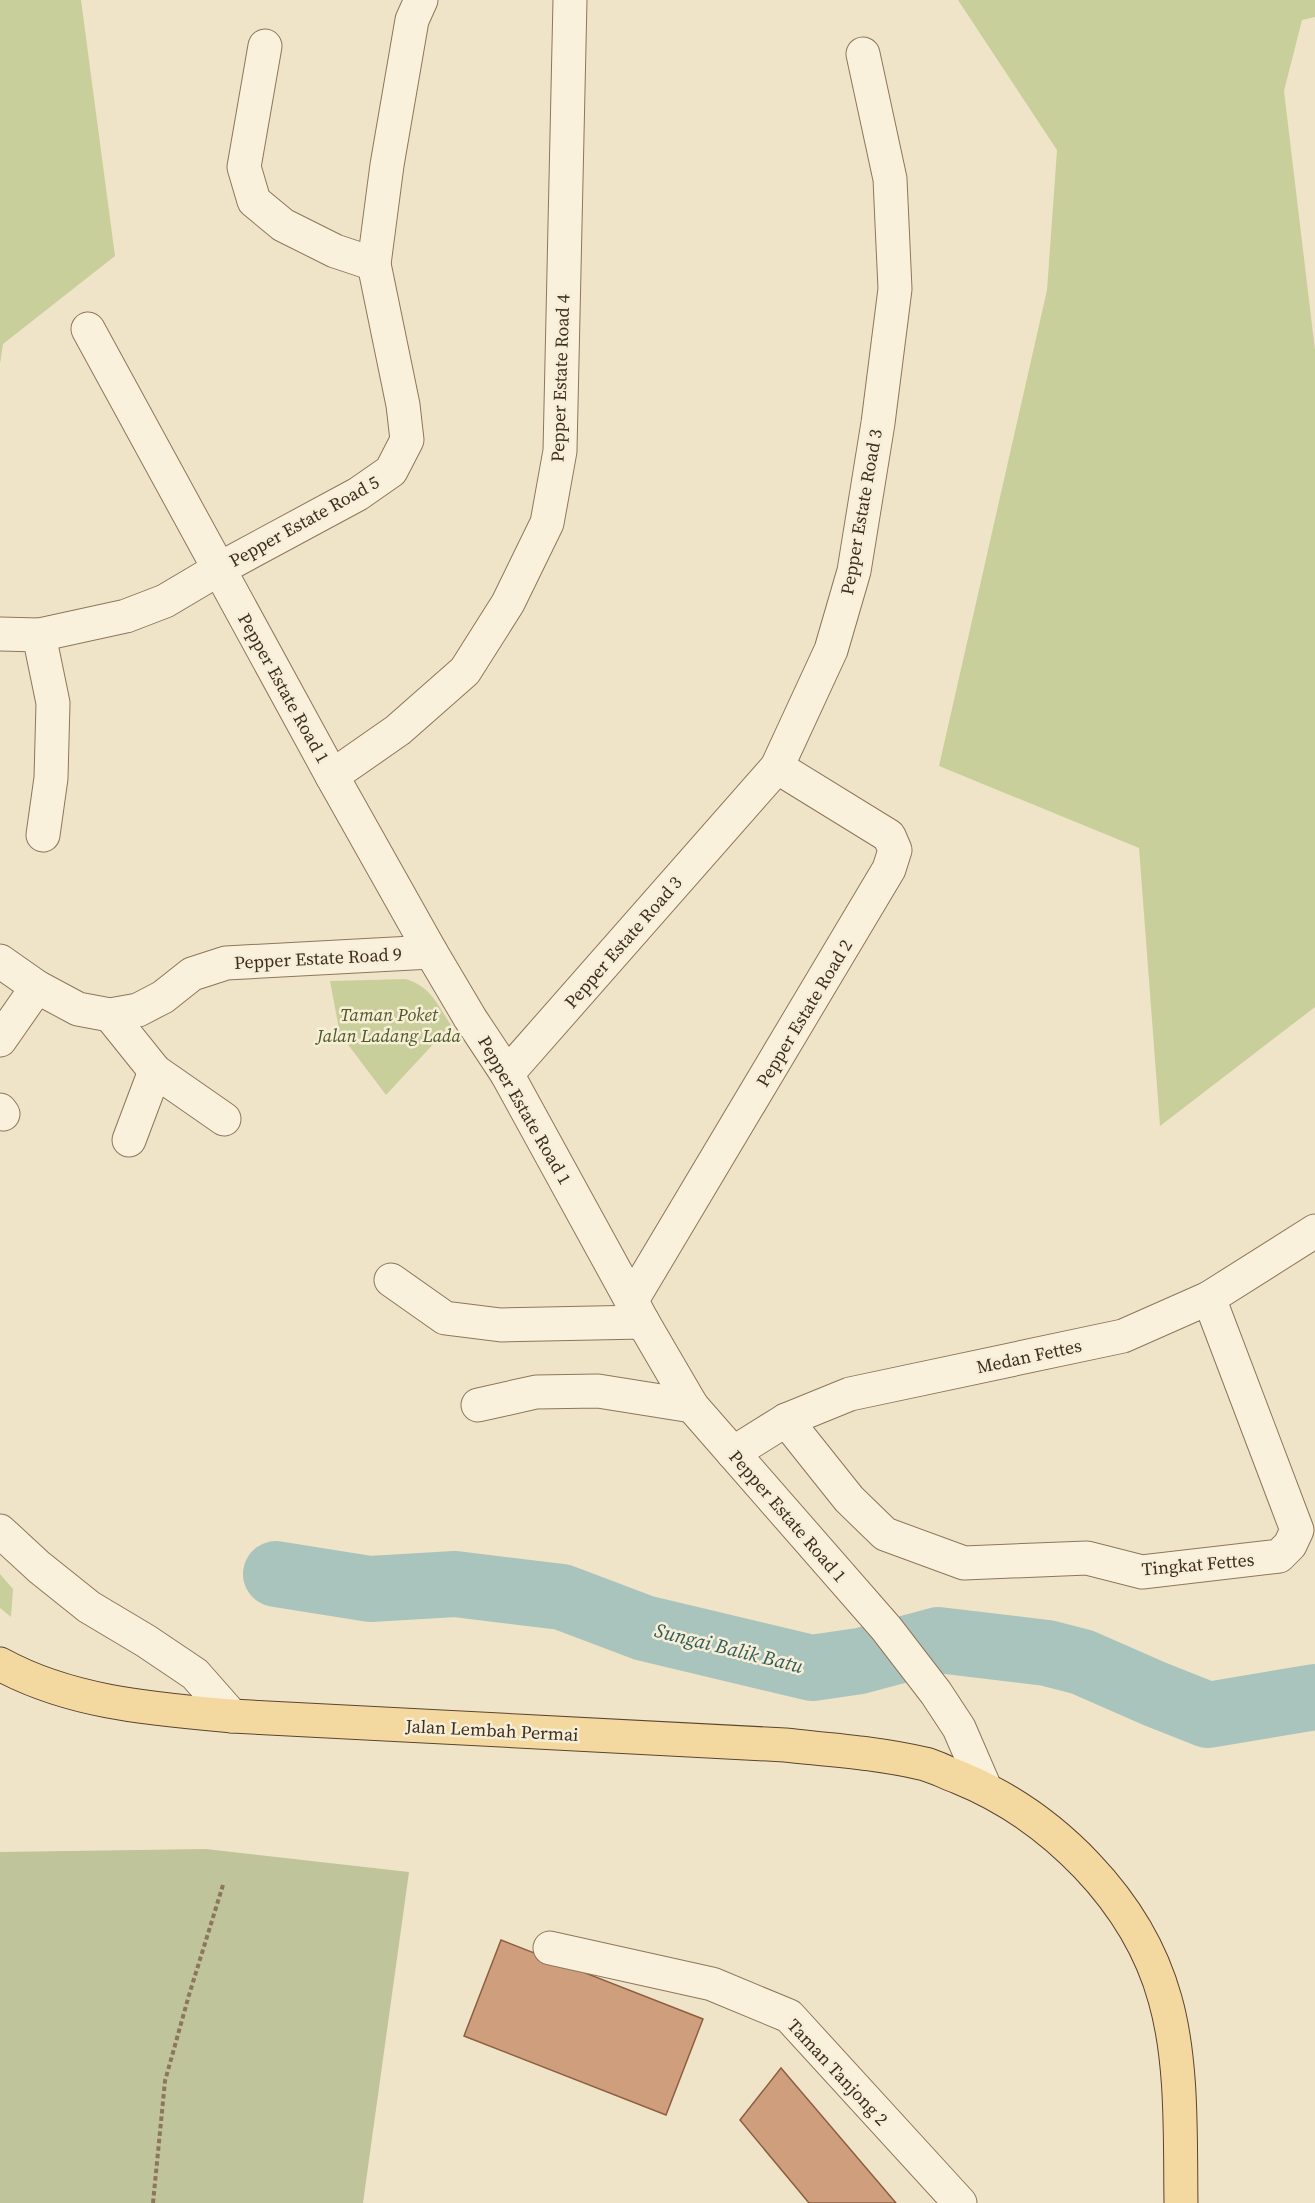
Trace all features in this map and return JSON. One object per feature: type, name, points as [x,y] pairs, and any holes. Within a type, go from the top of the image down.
[{"type":"main road","name":"Jalan Lembah Permai","points":[[0,1664],[55,1687],[141,1708],[232,1716],[785,1745],[870,1754],[926,1765],[985,1788],[1009,1801],[1091,1868],[1112,1893],[1140,1935],[1165,1998],[1174,2041],[1179,2115],[1181,2203]]},
{"type":"main road","points":[[0,1682],[55,1687]]},
{"type":"street","name":"Pepper Estate Road 5","points":[[0,634],[39,635],[126,616],[165,601],[219,569],[358,494],[391,471],[407,440],[403,405],[374,264],[387,165],[412,20],[421,0]]},
{"type":"street","name":"Pepper Estate Road 4","points":[[332,776],[398,730],[465,671],[507,603],[547,523],[560,451],[570,0]]},
{"type":"street","points":[[265,46],[244,167],[254,201],[283,225],[335,250],[374,264]]},
{"type":"street","name":"Pepper Estate Road 3","points":[[507,1074],[777,767],[831,650],[854,571],[878,423],[894,289],[890,179],[863,54]]},
{"type":"street","name":"Pepper Estate Road 1","points":[[88,329],[332,776],[431,952],[507,1074],[692,1406],[886,1628],[936,1693],[959,1728],[985,1788]]},
{"type":"street","points":[[39,635],[53,703],[51,778],[43,835]]},
{"type":"street","name":"Pepper Estate Road 2","points":[[638,1311],[889,869],[895,850],[890,836],[777,767]]},
{"type":"street","name":"Pepper Estate Road 9","points":[[110,1015],[138,1010],[163,997],[192,974],[226,963],[431,952]]},
{"type":"street","points":[[0,961],[37,987],[78,1009],[110,1015],[156,1071],[224,1119]]},
{"type":"street","points":[[0,1040],[37,987]]},
{"type":"street","points":[[129,1140],[156,1071]]},
{"type":"street","name":"Medan Fettes","points":[[733,1453],[786,1420],[850,1394],[1123,1336],[1209,1298],[1315,1231]]},
{"type":"street","points":[[391,1280],[445,1318],[501,1325],[638,1311]]},
{"type":"street","name":"Tingkat Fettes","points":[[786,1420],[849,1499],[885,1534],[964,1563],[1087,1558],[1142,1572],[1279,1556],[1290,1545],[1297,1530],[1209,1298]]},
{"type":"street","points":[[478,1405],[537,1392],[598,1391],[692,1406]]},
{"type":"street","points":[[0,1531],[39,1567],[89,1606],[195,1674],[232,1716]]},
{"type":"street","name":"Taman Tanjong 2","points":[[550,1948],[712,1984],[789,2016],[960,2203]]},
{"type":"path","points":[[153,2203],[165,2081],[223,1885]]},
{"type":"green space","points":[[0,0],[81,0],[115,256],[3,344],[0,364]]},
{"type":"green space","points":[[958,0],[1315,0],[1315,17],[1302,20],[1284,91],[1315,350],[1315,1007],[1160,1126],[1139,848],[939,766],[1047,290],[1057,150]]},
{"type":"green space","name":"Taman Poket Jalan Ladang Lada","points":[[406,979],[415,982],[428,992],[451,1025],[386,1095],[340,1034],[330,981]]},
{"type":"green space","points":[[0,1574],[13,1589],[11,1617],[0,1608]]},
{"type":"green space","points":[[206,1849],[409,1872],[363,2203],[0,2203],[0,1852]]},
{"type":"building","points":[[501,1940],[703,2019],[666,2115],[464,2036]]},
{"type":"building","points":[[781,2068],[896,2203],[809,2203],[740,2120]]},
{"type":"waterway","name":"Sungai Balik Batu","points":[[276,1574],[370,1589],[455,1584],[562,1597],[644,1628],[812,1668],[860,1661],[938,1640],[1047,1653],[1082,1662],[1208,1715],[1315,1697]]}]
